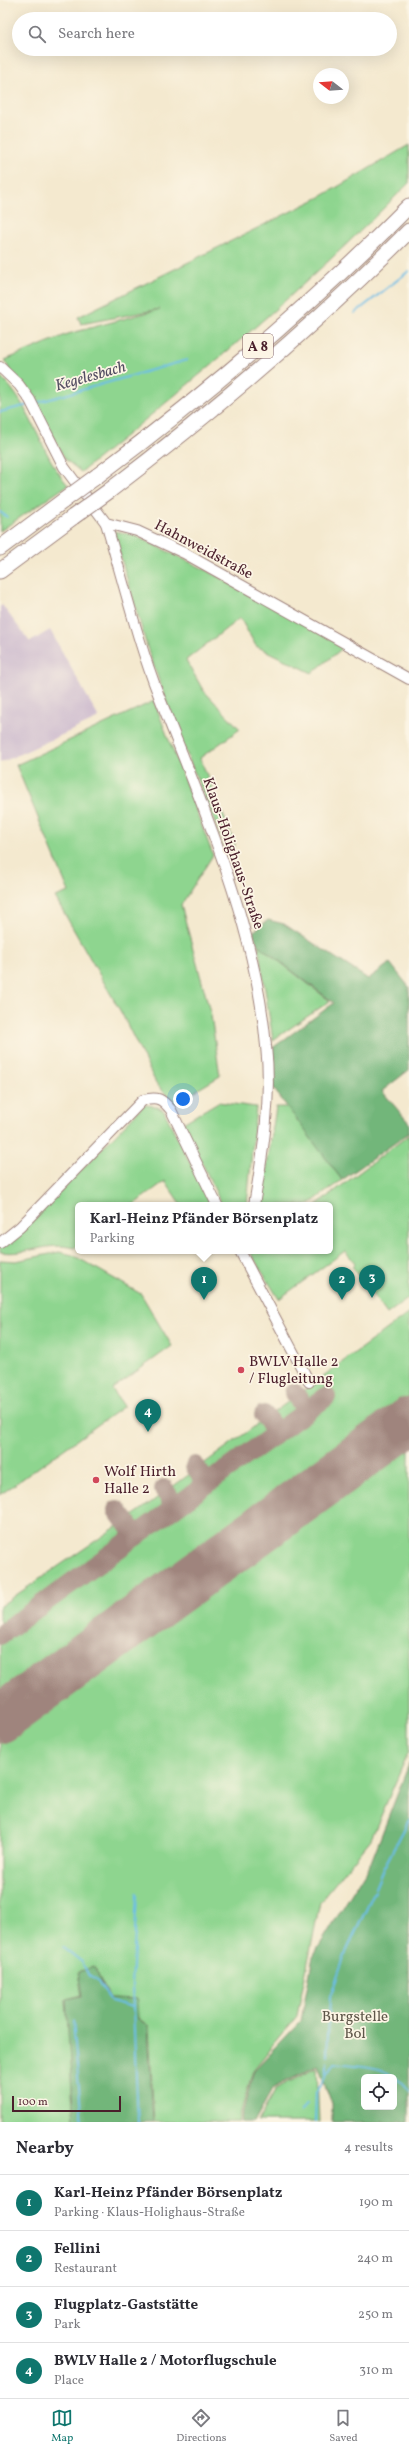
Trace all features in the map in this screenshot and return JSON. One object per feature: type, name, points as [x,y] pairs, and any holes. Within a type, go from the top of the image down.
[{"type":"highway","name":"A 8","points":[[0,548],[150,436],[260,344],[409,206]]},
{"type":"highway","name":"A 8","points":[[0,571],[167,446],[284,347],[409,232]]},
{"type":"street","points":[[0,367],[20,385],[30,400],[72,481],[106,522]]},
{"type":"street","name":"Hahnweidstraße","points":[[106,522],[137,531],[177,549],[409,679]]},
{"type":"street","name":"Klaus-Holighaus-Straße","points":[[106,522],[142,646],[221,854],[254,964],[267,1048],[266,1126],[254,1202]]},
{"type":"street","points":[[0,1243],[20,1227],[143,1100],[155,1097],[161,1099],[171,1110],[216,1202]]},
{"type":"street","points":[[244,1254],[309,1382]]},
{"type":"shaded area","points":[[2,605],[30,642],[50,630],[99,718],[0,763],[0,607]]},
{"type":"green space","points":[[409,145],[409,183],[331,259],[208,368],[81,472],[65,459],[24,384],[9,369],[5,360],[68,334],[160,309],[81,324],[78,317],[322,196]]},
{"type":"green space","points":[[0,376],[20,401],[58,472],[68,485],[0,531]]},
{"type":"green space","points":[[113,531],[134,535],[208,571],[344,647],[312,673],[256,646],[240,618],[186,660],[203,690],[240,729],[200,758],[235,844],[229,857],[175,725],[148,650]]},
{"type":"green space","points":[[154,701],[213,855],[181,905],[211,1015],[220,1076],[174,1104],[156,1083],[122,1014],[55,897],[69,892],[16,765]]},
{"type":"green space","points":[[268,920],[284,924],[368,979],[390,963],[409,987],[409,1070],[382,1091],[409,1123],[409,1133],[342,1180],[273,1088],[271,1049],[334,1003],[257,944],[253,932]]},
{"type":"green space","points":[[258,945],[330,1001],[273,1040]]},
{"type":"green space","points":[[218,1102],[256,1107],[247,1202],[221,1202],[183,1123]]},
{"type":"green space","points":[[144,1105],[156,1106],[164,1111],[210,1202],[179,1202],[165,1181],[137,1202],[75,1202],[74,1248],[55,1246],[10,1253],[0,1252],[0,1248],[34,1219]]},
{"type":"green space","points":[[276,1107],[288,1107],[342,1180],[312,1202],[261,1202]]},
{"type":"green space","points":[[409,1135],[409,1298],[387,1314],[352,1266],[355,1263],[345,1251],[279,1299],[251,1254],[333,1254],[333,1202],[320,1202]]},
{"type":"green space","points":[[59,1252],[73,1255],[141,1294],[172,1346],[112,1389],[124,1406],[0,1495],[0,1260],[16,1261]]},
{"type":"green space","points":[[409,1313],[409,1751],[371,1839],[320,1902],[297,2016],[253,2070],[238,2122],[154,2122],[149,2026],[138,2018],[137,1999],[110,1998],[94,1967],[78,1972],[82,1995],[66,1999],[74,2122],[0,2122],[0,1606],[138,1512]]},
{"type":"green space","name":"Burgstelle Bol","points":[[409,1764],[409,2122],[332,2122],[332,2104],[318,2066],[273,2088],[254,2122],[240,2122],[254,2070],[301,2021],[313,1956],[371,1862]]},
{"type":"green space","points":[[94,1967],[109,1998],[137,1999],[137,2018],[148,2026],[153,2122],[74,2122],[66,1999],[82,1996],[78,1972]]},
{"type":"green space","points":[[317,2068],[319,2122],[258,2122],[275,2089]]},
{"type":"waterway","name":"Kegelesbach","points":[[355,313],[409,271]]},
{"type":"waterway","name":"Kegelesbach","points":[[36,403],[187,360]]},
{"type":"waterway","name":"Kegelesbach","points":[[0,412],[28,405]]},
{"type":"waterway","points":[[0,512],[7,517]]},
{"type":"waterway","points":[[375,1888],[383,1869],[409,1820]]},
{"type":"waterway","points":[[327,2055],[330,1997],[347,1950],[375,1891]]},
{"type":"waterway","points":[[137,1894],[132,1985],[138,2122]]},
{"type":"waterway","points":[[63,1947],[82,1962],[89,1976],[99,1982],[111,2001],[133,2007]]},
{"type":"waterway","points":[[73,2021],[82,2122]]},
{"type":"waterway","points":[[327,2061],[327,2074]]},
{"type":"waterway","points":[[315,2122],[316,2092],[335,2063],[376,2068],[393,2076],[409,2091]]},
{"type":"waterway","points":[[301,2112],[307,2104]]},
{"type":"taxiway","points":[[294,1393],[307,1411]]},
{"type":"taxiway","points":[[0,1635],[326,1397]]},
{"type":"taxiway","points":[[264,1415],[277,1432]]},
{"type":"taxiway","points":[[195,1466],[207,1484]]},
{"type":"taxiway","points":[[164,1489],[175,1507]]},
{"type":"taxiway","points":[[117,1510],[136,1536]]},
{"type":"runway","points":[[0,1719],[409,1421]]},
{"type":"place","name":"Flugplatz-Gaststätte","points":[[372,1298]]},
{"type":"place","name":"Karl-Heinz Pfänder Börsenplatz","points":[[204,1300]]},
{"type":"place","name":"Fellini","points":[[342,1300]]},
{"type":"place","name":"BWLV Halle 2 / Flugleitung","points":[[241,1370]]},
{"type":"place","name":"BWLV Halle 2 / Motorflugschule","points":[[148,1432]]},
{"type":"place","name":"Wolf Hirth Halle 2","points":[[96,1480]]}]
